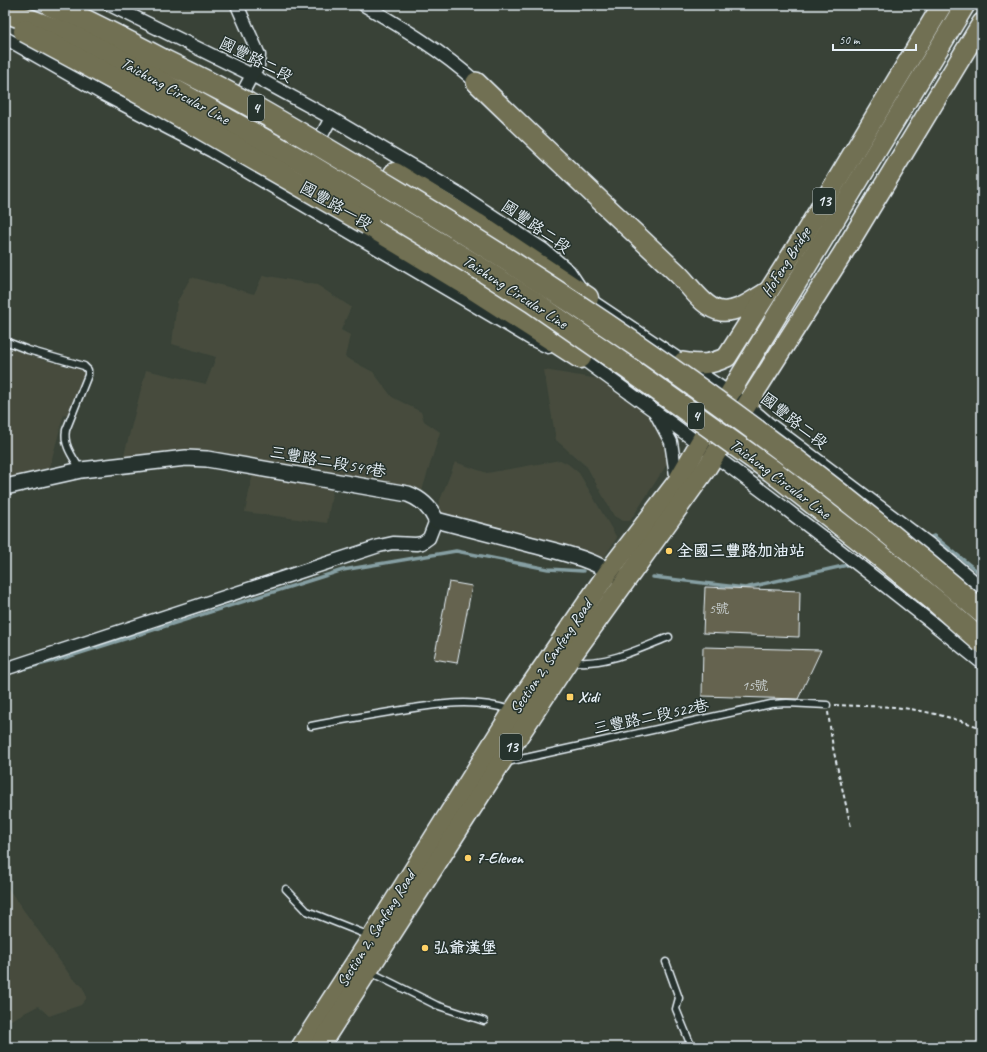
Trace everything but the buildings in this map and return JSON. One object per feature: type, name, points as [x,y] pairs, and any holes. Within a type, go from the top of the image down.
[{"type":"highway","name":"Taichung Circular Line","points":[[51,5],[82,18],[240,99],[307,137],[447,221],[584,309],[696,386],[791,456],[925,562],[982,612]]},
{"type":"highway","points":[[81,5],[110,18],[246,88],[347,145],[476,224],[587,298]]},
{"type":"highway","name":"Taichung Circular Line","points":[[5,11],[71,36],[114,57],[307,164],[489,274],[628,368],[772,471],[867,544],[982,642]]},
{"type":"highway","points":[[5,20],[142,94],[368,224],[529,323],[580,357]]},
{"type":"highway","points":[[529,323],[585,330],[596,333],[609,340],[724,421]]},
{"type":"main road","name":"HoFeng Bridge","points":[[683,362],[701,365],[716,362],[727,357],[801,240],[942,5]]},
{"type":"main road","name":"HoFeng Bridge","points":[[730,393],[965,5]]},
{"type":"main road","name":"13","points":[[746,404],[843,253],[982,23]]},
{"type":"main road","points":[[476,82],[563,167],[678,274],[711,308],[721,311],[732,310],[744,306],[769,290]]},
{"type":"main road","name":"Section 2, Sanfeng Road","points":[[301,1047],[379,941],[492,761],[568,661],[706,469],[714,454],[724,421],[730,393]]},
{"type":"main road","name":"Section 2, Sanfeng Road","points":[[492,761],[513,711],[609,571],[677,482],[699,443],[746,404]]},
{"type":"main road","name":"Section 2, Sanfeng Road","points":[[319,1047],[369,971],[379,941]]},
{"type":"street","name":"國豐路二段","points":[[110,5],[252,75],[331,118],[458,193],[544,250],[569,271],[587,298],[746,404],[768,423],[941,553],[982,588]]},
{"type":"street","points":[[212,151],[258,66],[259,55],[237,5]]},
{"type":"street","points":[[364,5],[414,35],[457,64],[476,82]]},
{"type":"street","name":"國豐路一段","points":[[5,38],[103,94],[212,151],[533,340],[559,352],[580,357],[648,405]]},
{"type":"street","points":[[289,197],[331,118]]},
{"type":"street","points":[[648,405],[919,611],[982,663]]},
{"type":"street","points":[[648,405],[658,416],[671,442],[677,482]]},
{"type":"street","points":[[724,421],[788,468],[938,588],[982,627]]},
{"type":"street","name":"三豐路二段549巷","points":[[5,487],[81,470],[186,458],[208,458],[408,494],[424,503],[429,508],[436,520]]},
{"type":"street","points":[[5,669],[379,546],[393,543],[422,543],[429,538],[436,520],[563,553],[592,563],[609,571],[625,582]]},
{"type":"street","points":[[919,611],[938,588]]},
{"type":"lane","points":[[5,341],[28,350],[84,366],[88,370],[88,375],[64,437],[81,470]]},
{"type":"lane","points":[[568,661],[582,663],[607,659],[669,638]]},
{"type":"lane","points":[[311,726],[427,706],[460,702],[494,705],[513,711]]},
{"type":"lane","name":"三豐路二段522巷","points":[[492,761],[770,704],[787,703],[827,705]]},
{"type":"lane","points":[[286,889],[306,912],[379,941]]},
{"type":"lane","points":[[666,962],[679,998],[676,1008],[693,1047]]},
{"type":"lane","points":[[369,971],[436,1004],[484,1021]]},
{"type":"path","points":[[851,827],[833,748],[827,705],[895,707],[948,717],[982,728]]},
{"type":"shaded area","points":[[263,275],[317,285],[351,307],[341,330],[350,335],[345,357],[373,372],[392,397],[421,412],[424,421],[440,432],[421,494],[335,477],[327,523],[245,512],[255,463],[123,459],[146,370],[206,384],[216,357],[172,344],[177,302],[191,277],[254,294]]},
{"type":"shaded area","points":[[5,345],[31,356],[81,370],[85,373],[70,416],[64,414],[48,473],[5,481]]},
{"type":"shaded area","points":[[544,370],[599,379],[626,388],[659,411],[676,435],[677,443],[675,452],[630,521],[623,521],[614,516],[587,467],[556,440]]},
{"type":"shaded area","points":[[560,460],[568,464],[579,473],[617,538],[603,559],[598,560],[435,513],[455,462],[487,473]]},
{"type":"shaded area","points":[[5,884],[72,978],[82,986],[86,999],[81,1005],[49,1016],[38,1006],[5,1023]]},
{"type":"waterway","points":[[926,539],[934,536],[982,575]]},
{"type":"waterway","points":[[23,669],[61,659],[343,570],[456,551],[548,569],[583,571]]},
{"type":"waterway","points":[[653,577],[745,588],[852,564]]},
{"type":"place","name":"全國三豐路加油站","points":[[669,551]]},
{"type":"place","name":"Xidi","points":[[570,697]]},
{"type":"place","name":"7-Eleven","points":[[468,858]]},
{"type":"place","name":"弘爺漢堡","points":[[425,948]]}]
